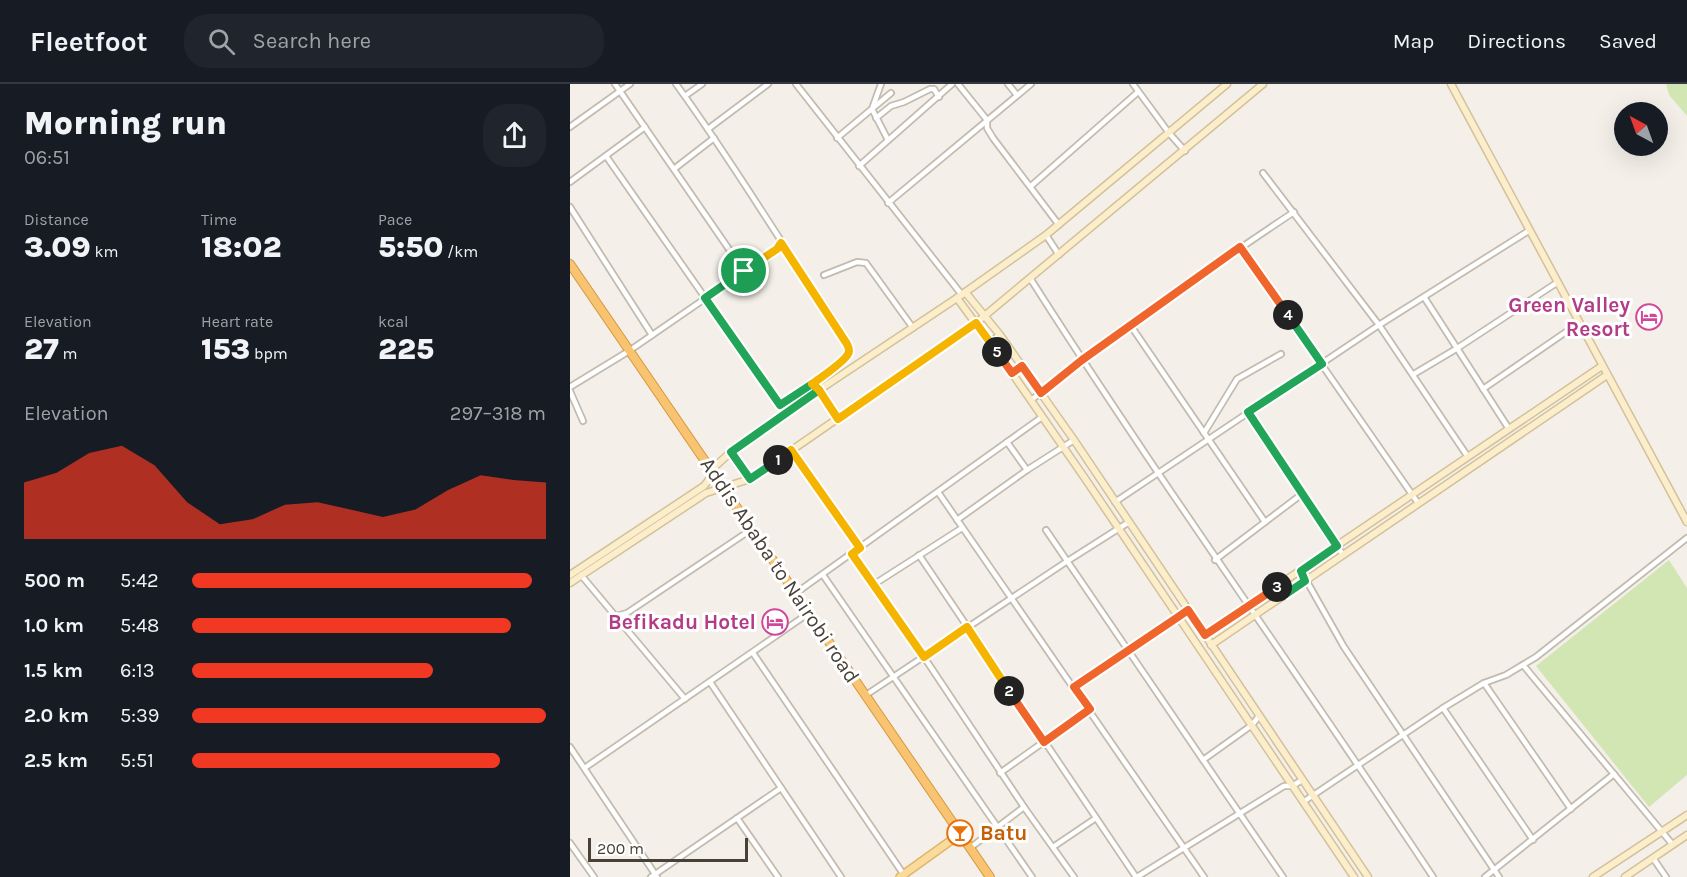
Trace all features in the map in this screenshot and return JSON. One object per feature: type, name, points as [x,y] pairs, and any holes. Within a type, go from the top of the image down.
[{"type":"highway","name":"Addis Ababa to Nairobi road","points":[[570,264],[990,877]]},
{"type":"main road","points":[[903,876],[960,834]]},
{"type":"street","points":[[615,84],[744,271]]},
{"type":"street","points":[[570,127],[630,84]]},
{"type":"street","points":[[606,156],[780,405],[832,370],[848,355],[847,344],[818,296],[676,84]]},
{"type":"street","points":[[685,96],[702,84]]},
{"type":"street","points":[[708,129],[768,84]]},
{"type":"street","points":[[796,84],[962,296],[985,316],[1000,335],[1074,440],[1368,877]]},
{"type":"street","points":[[881,84],[872,109],[888,140]]},
{"type":"street","points":[[859,166],[952,84]]},
{"type":"street","points":[[958,84],[987,120],[989,133],[1059,225]]},
{"type":"street","points":[[1008,84],[1017,95]]},
{"type":"street","points":[[888,203],[1031,84]]},
{"type":"street","points":[[1133,84],[1185,151]]},
{"type":"street","points":[[570,575],[704,486],[711,477],[711,470],[731,452],[819,390],[962,296],[1046,235],[1227,84]]},
{"type":"street","points":[[570,583],[706,493],[750,479],[976,323],[1263,84]]},
{"type":"street","points":[[1450,84],[1687,522]]},
{"type":"street","points":[[876,118],[894,105],[930,89],[934,89],[939,97]]},
{"type":"street","points":[[1031,186],[1138,92]]},
{"type":"street","points":[[837,138],[891,93]]},
{"type":"street","points":[[570,182],[645,128]]},
{"type":"street","points":[[674,169],[714,138]]},
{"type":"street","points":[[1263,173],[1379,325],[1468,457]]},
{"type":"street","points":[[570,207],[652,335]]},
{"type":"street","points":[[1031,400],[1082,360],[1240,247],[1294,212]]},
{"type":"street","points":[[1115,502],[1379,325],[1530,230]]},
{"type":"street","points":[[1046,235],[1059,255]]},
{"type":"street","points":[[583,421],[570,389],[777,249],[781,243]]},
{"type":"street","points":[[1240,247],[1418,503]]},
{"type":"street","points":[[824,275],[857,262],[866,263],[913,328]]},
{"type":"street","points":[[1030,278],[1215,560],[1358,764],[1432,877]]},
{"type":"street","points":[[1414,374],[1558,282]]},
{"type":"street","points":[[962,296],[976,323],[1084,477],[1354,877]]},
{"type":"street","points":[[1424,297],[1509,429]]},
{"type":"street","points":[[1483,389],[1579,323]]},
{"type":"street","points":[[1131,326],[1265,522]]},
{"type":"street","points":[[989,342],[1000,335]]},
{"type":"street","points":[[1204,433],[1237,379],[1281,354]]},
{"type":"street","points":[[1012,373],[1022,366]]},
{"type":"street","points":[[1205,635],[1602,366]]},
{"type":"street","points":[[1212,645],[1607,375]]},
{"type":"street","points":[[812,384],[819,390],[838,419]]},
{"type":"street","points":[[1248,412],[1343,555]]},
{"type":"street","points":[[796,592],[1042,417]]},
{"type":"street","points":[[957,520],[1074,440]]},
{"type":"street","points":[[1007,442],[1027,470]]},
{"type":"street","points":[[791,450],[860,548]]},
{"type":"street","points":[[731,452],[750,479]]},
{"type":"street","points":[[1084,477],[1094,470]]},
{"type":"street","points":[[938,492],[1204,877]]},
{"type":"street","points":[[1215,560],[1302,494]]},
{"type":"street","points":[[1111,518],[1121,511]]},
{"type":"street","points":[[866,695],[1129,522]]},
{"type":"street","points":[[873,585],[962,528]]},
{"type":"street","points":[[616,616],[627,613],[752,529]]},
{"type":"street","points":[[1046,530],[1065,562],[1283,877]]},
{"type":"street","points":[[1303,802],[1443,708],[1484,683],[1506,675],[1536,657],[1687,538]]},
{"type":"street","points":[[852,554],[924,657],[1000,773],[1074,877]]},
{"type":"street","points":[[919,555],[1137,877],[1284,786],[1292,786],[1302,780]]},
{"type":"street","points":[[1147,571],[1157,564]]},
{"type":"street","points":[[581,576],[583,566]]},
{"type":"street","points":[[1301,571],[1344,647],[1499,877]]},
{"type":"street","points":[[823,575],[1032,877]]},
{"type":"street","points":[[581,576],[685,699]]},
{"type":"street","points":[[1280,585],[1286,594]]},
{"type":"street","points":[[1074,687],[1188,610]]},
{"type":"street","points":[[622,624],[627,613]]},
{"type":"street","points":[[586,767],[809,614]]},
{"type":"street","points":[[753,653],[903,876]]},
{"type":"street","points":[[1523,665],[1673,845]]},
{"type":"street","points":[[1221,682],[1231,675]]},
{"type":"street","points":[[710,682],[841,877]]},
{"type":"street","points":[[1484,683],[1571,809]]},
{"type":"street","points":[[1443,708],[1533,840]]},
{"type":"street","points":[[1000,773],[1090,709]]},
{"type":"street","points":[[1203,760],[1252,725],[1259,716]]},
{"type":"street","points":[[570,747],[586,767],[654,876],[781,788]]},
{"type":"street","points":[[1272,755],[1282,749]]},
{"type":"street","points":[[1284,786],[1287,778],[1296,772]]},
{"type":"street","points":[[1485,877],[1614,774]]},
{"type":"street","points":[[970,848],[1024,807]]},
{"type":"street","points":[[1593,877],[1687,815]]},
{"type":"street","points":[[737,818],[778,877]]},
{"type":"street","points":[[1053,847],[1095,818]]},
{"type":"street","points":[[1625,877],[1687,835]]},
{"type":"street","points":[[1332,844],[1342,837]]},
{"type":"street","points":[[571,846],[594,877]]},
{"type":"street","points":[[1653,858],[1666,877]]},
{"type":"green space","points":[[1666,84],[1687,84],[1687,116],[1669,95]]},
{"type":"green space","points":[[1669,560],[1687,588],[1687,775],[1649,807],[1536,666]]},
{"type":"place","name":"Green Valley Resort","points":[[1649,317]]},
{"type":"place","name":"Befikadu Hotel","points":[[775,622]]},
{"type":"place","name":"Batu","points":[[960,833]]},
{"type":"route","points":[[744,271],[705,298],[780,405],[812,384],[819,390],[731,452],[750,479],[791,450],[860,548],[852,554],[924,657],[967,627],[1044,742],[1090,709],[1074,687],[1188,610],[1205,635],[1280,585],[1286,594],[1305,581],[1301,571],[1337,546],[1248,412],[1322,364],[1240,247],[1082,360],[1041,393],[1022,366],[1012,373],[976,323],[838,419],[819,390],[812,384],[832,370],[848,355],[849,350],[818,296],[781,243],[777,249],[744,271]]}]
